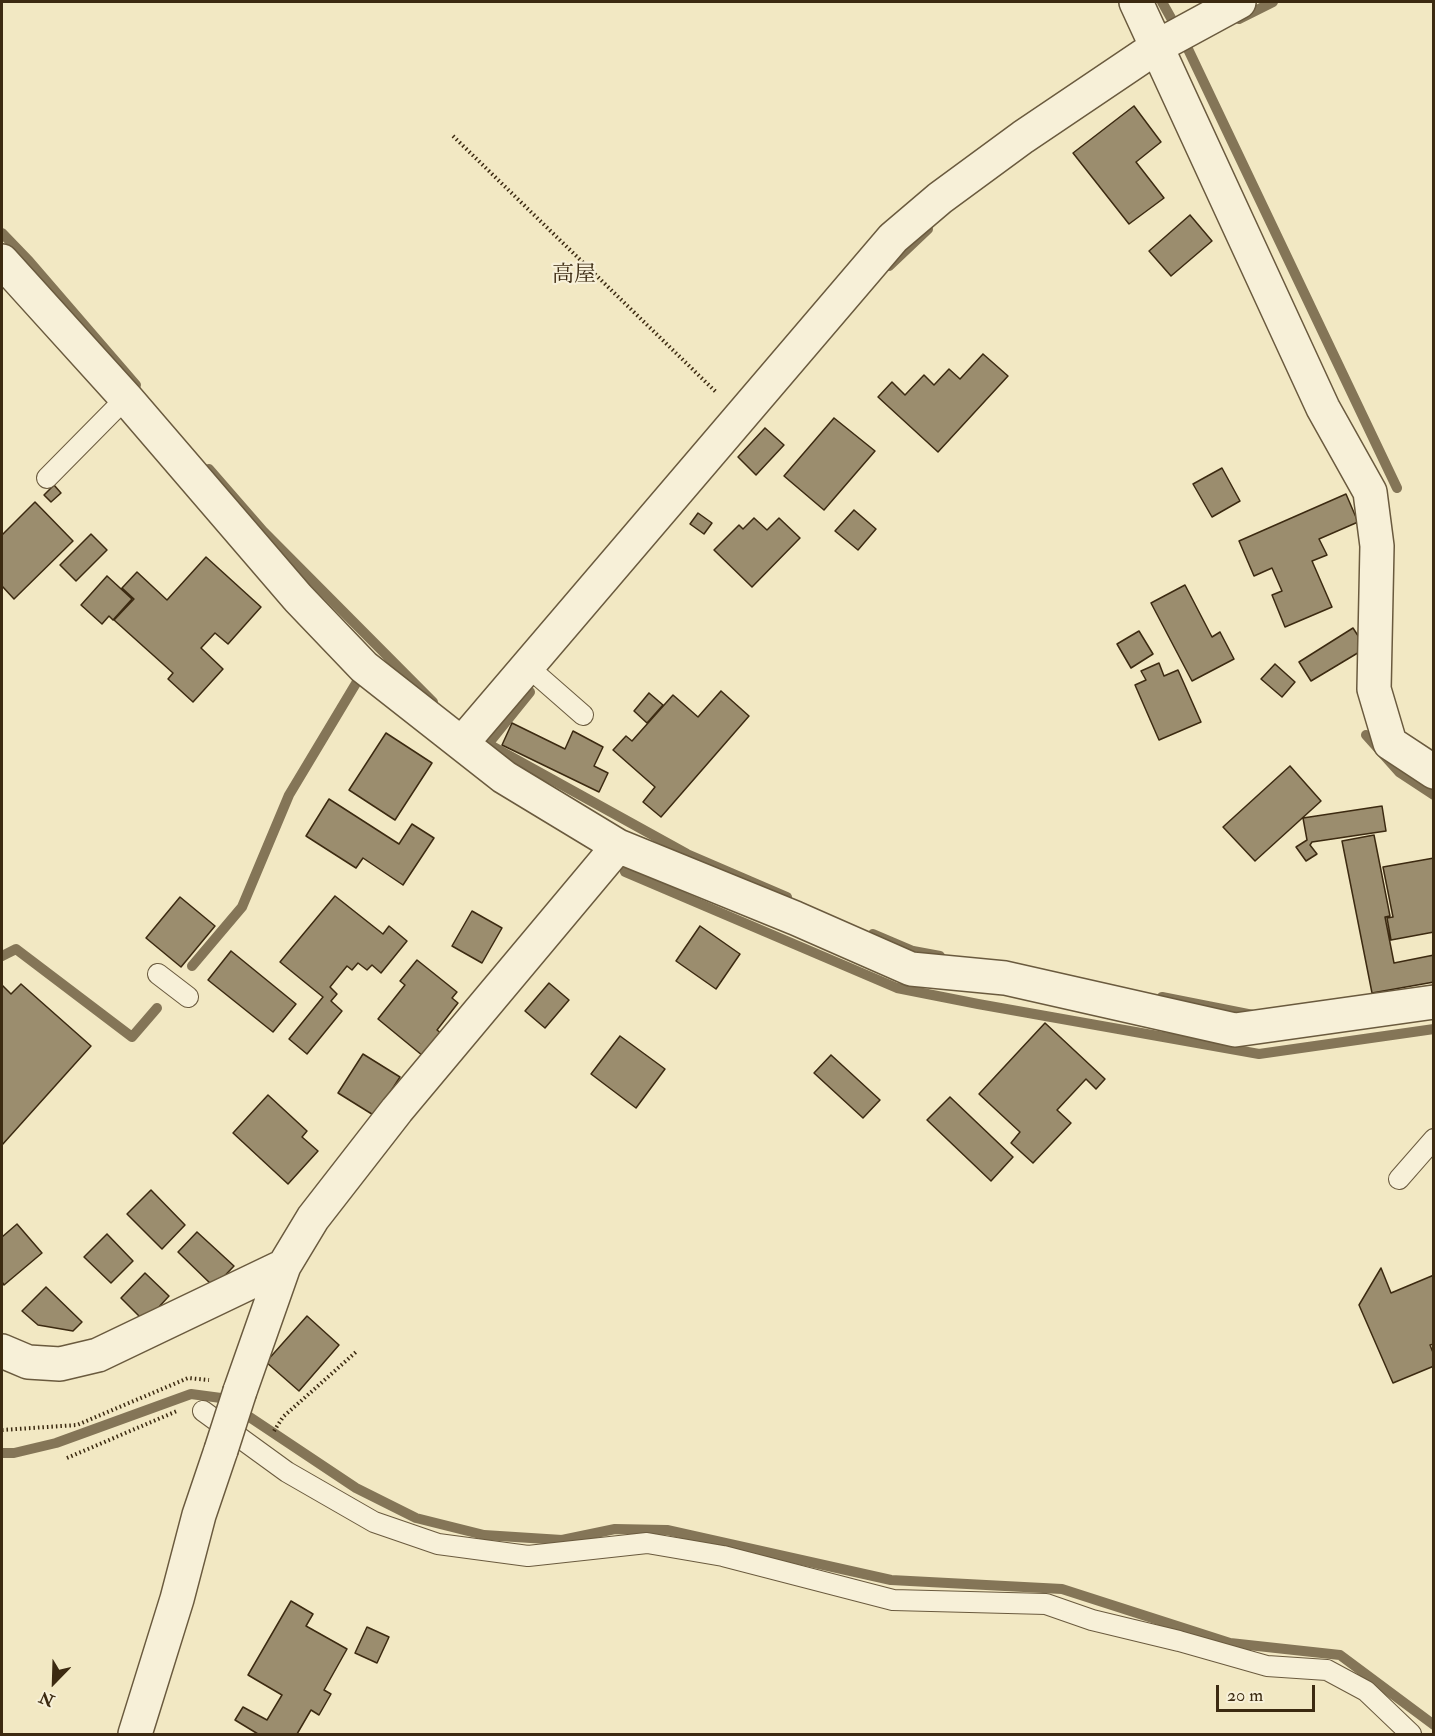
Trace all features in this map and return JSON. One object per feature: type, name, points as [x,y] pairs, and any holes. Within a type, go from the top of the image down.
[{"type":"street","points":[[1136,2],[1323,408],[1370,492],[1377,546],[1374,689],[1390,743],[1434,772]]},
{"type":"street","points":[[462,743],[893,238],[940,198],[1023,137],[1158,46],[1239,2]]},
{"type":"street","points":[[2,261],[126,398],[298,598],[364,667],[504,777],[618,846],[795,918],[911,969],[1005,978],[1235,1030],[1434,1002]]},
{"type":"street","points":[[135,1734],[220,1450],[227,1386],[284,1266],[313,1218],[397,1110],[618,846]]},
{"type":"street","points":[[2,1351],[28,1362],[60,1364],[98,1355],[284,1266]]},
{"type":"lane","points":[[47,478],[126,398]]},
{"type":"lane","points":[[527,666],[583,715]]},
{"type":"lane","points":[[158,974],[188,997]]},
{"type":"lane","points":[[1399,1179],[1434,1139]]},
{"type":"lane","points":[[203,1411],[287,1472],[354,1511],[374,1522],[438,1544],[528,1556],[647,1544],[723,1556],[893,1600],[1046,1604],[1092,1620],[1179,1641],[1267,1666],[1327,1670],[1366,1691],[1411,1734]]},
{"type":"path","points":[[453,136],[741,416]]},
{"type":"path","points":[[283,1417],[357,1351]]},
{"type":"path","points":[[2,1430],[77,1425],[188,1378],[227,1386]]},
{"type":"path","points":[[67,1458],[177,1411],[203,1411]]},
{"type":"building","points":[[1134,106],[1161,142],[1136,162],[1164,198],[1129,224],[1073,153]]},
{"type":"building","points":[[1190,215],[1212,241],[1171,276],[1149,251]]},
{"type":"building","points":[[983,354],[1008,376],[938,452],[878,397],[892,382],[905,395],[924,375],[934,385],[949,369],[960,379]]},
{"type":"building","points":[[834,418],[875,451],[824,510],[784,476]]},
{"type":"building","points":[[765,428],[784,445],[756,475],[738,457]]},
{"type":"building","points":[[1222,468],[1240,501],[1212,517],[1193,484]]},
{"type":"building","points":[[54,485],[61,493],[51,502],[44,495]]},
{"type":"building","points":[[1346,494],[1358,522],[1319,539],[1327,555],[1312,561],[1332,607],[1285,627],[1272,595],[1282,591],[1272,568],[1254,576],[1239,541]]},
{"type":"building","points":[[35,502],[73,541],[14,599],[2,586],[2,535]]},
{"type":"building","points":[[854,510],[876,529],[858,550],[835,531]]},
{"type":"building","points":[[698,513],[712,523],[704,534],[690,524]]},
{"type":"building","points":[[754,518],[767,530],[779,518],[800,538],[752,587],[714,550],[739,525],[743,529]]},
{"type":"building","points":[[91,534],[107,550],[76,581],[60,565]]},
{"type":"building","points":[[206,557],[261,607],[228,644],[215,633],[201,648],[223,669],[193,702],[168,679],[173,673],[114,620],[134,599],[122,588],[137,572],[167,600]]},
{"type":"building","points":[[107,576],[132,599],[113,620],[109,616],[102,624],[81,605]]},
{"type":"building","points":[[1185,585],[1212,637],[1220,632],[1234,659],[1192,681],[1151,603]]},
{"type":"building","points":[[1353,628],[1366,648],[1311,681],[1299,662]]},
{"type":"building","points":[[1139,631],[1153,654],[1131,668],[1117,644]]},
{"type":"building","points":[[1159,663],[1164,676],[1178,670],[1201,722],[1159,740],[1135,685],[1146,680],[1141,671]]},
{"type":"building","points":[[1275,664],[1295,682],[1282,697],[1261,679]]},
{"type":"building","points":[[721,691],[749,716],[661,817],[643,802],[655,787],[613,750],[626,736],[632,741],[673,695],[698,717]]},
{"type":"building","points":[[649,693],[663,705],[647,723],[634,711]]},
{"type":"building","points":[[512,723],[565,749],[573,731],[603,747],[594,766],[608,773],[599,792],[502,745]]},
{"type":"building","points":[[386,733],[432,763],[395,820],[349,790]]},
{"type":"building","points":[[1290,766],[1321,801],[1255,861],[1223,827]]},
{"type":"building","points":[[329,799],[399,844],[412,824],[434,838],[403,885],[363,858],[356,868],[306,836]]},
{"type":"building","points":[[1382,806],[1386,831],[1312,842],[1310,845],[1317,854],[1306,861],[1296,847],[1307,840],[1303,818]]},
{"type":"building","points":[[1374,835],[1390,916],[1385,917],[1394,963],[1434,955],[1434,982],[1372,993],[1342,841]]},
{"type":"building","points":[[1434,858],[1434,932],[1391,940],[1387,918],[1393,917],[1383,867]]},
{"type":"building","points":[[335,896],[383,934],[389,926],[407,941],[381,973],[372,965],[367,970],[358,963],[352,970],[347,966],[330,987],[337,994],[331,1001],[342,1011],[307,1054],[289,1039],[323,997],[280,962]]},
{"type":"building","points":[[180,897],[215,926],[181,967],[146,938]]},
{"type":"building","points":[[472,911],[502,928],[482,963],[452,946]]},
{"type":"building","points":[[700,926],[740,954],[716,989],[676,961]]},
{"type":"building","points":[[231,951],[296,1004],[273,1032],[208,980]]},
{"type":"building","points":[[417,960],[457,992],[452,998],[458,1003],[437,1030],[441,1033],[423,1056],[378,1019],[405,985],[400,981]]},
{"type":"building","points":[[549,983],[569,1000],[545,1028],[525,1011]]},
{"type":"building","points":[[21,984],[91,1046],[2,1145],[2,985],[11,994]]},
{"type":"building","points":[[1045,1023],[1105,1079],[1096,1089],[1086,1079],[1057,1110],[1071,1123],[1033,1163],[1011,1143],[1020,1132],[979,1094]]},
{"type":"building","points":[[620,1036],[665,1069],[636,1108],[591,1074]]},
{"type":"building","points":[[363,1054],[400,1077],[375,1116],[338,1093]]},
{"type":"building","points":[[831,1055],[880,1100],[863,1118],[814,1073]]},
{"type":"building","points":[[268,1095],[307,1131],[302,1137],[318,1151],[288,1184],[233,1133]]},
{"type":"building","points":[[950,1097],[1013,1157],[991,1181],[927,1120]]},
{"type":"building","points":[[151,1190],[185,1225],[162,1249],[127,1214]]},
{"type":"building","points":[[17,1224],[42,1253],[4,1285],[2,1282],[2,1237]]},
{"type":"building","points":[[197,1232],[234,1266],[214,1287],[178,1252]]},
{"type":"building","points":[[107,1234],[133,1261],[111,1283],[84,1257]]},
{"type":"building","points":[[1381,1268],[1391,1293],[1434,1275],[1434,1344],[1430,1345],[1434,1355],[1434,1366],[1393,1383],[1359,1305]]},
{"type":"building","points":[[145,1273],[169,1296],[145,1322],[121,1298]]},
{"type":"building","points":[[46,1287],[82,1322],[73,1331],[38,1325],[22,1311]]},
{"type":"building","points":[[307,1316],[339,1345],[299,1391],[266,1362]]},
{"type":"building","points":[[291,1601],[313,1614],[306,1626],[347,1649],[324,1690],[331,1694],[319,1715],[311,1710],[297,1734],[258,1734],[235,1720],[243,1707],[267,1720],[282,1695],[248,1675]]},
{"type":"building","points":[[367,1627],[389,1637],[377,1663],[355,1653]]},
{"type":"waterway","points":[[1162,2],[1171,18]]},
{"type":"waterway","points":[[1239,19],[1273,2]]},
{"type":"waterway","points":[[1187,47],[1397,488]]},
{"type":"waterway","points":[[889,266],[928,229]]},
{"type":"waterway","points":[[2,233],[136,385]]},
{"type":"waterway","points":[[209,469],[263,531],[433,702]]},
{"type":"waterway","points":[[192,966],[242,907],[289,795],[361,675]]},
{"type":"waterway","points":[[530,692],[488,744],[687,854],[787,897]]},
{"type":"waterway","points":[[1366,735],[1399,772],[1434,795]]},
{"type":"waterway","points":[[625,872],[897,988],[978,1004],[1259,1054],[1434,1029]]},
{"type":"waterway","points":[[873,934],[913,951],[940,956]]},
{"type":"waterway","points":[[2,956],[16,949],[132,1037],[157,1008]]},
{"type":"waterway","points":[[1162,997],[1253,1015]]},
{"type":"waterway","points":[[2,1453],[14,1453],[56,1443],[191,1394],[221,1398],[356,1488],[416,1518],[484,1535],[562,1540],[615,1529],[667,1530],[891,1580],[1062,1589],[1230,1643],[1340,1655],[1434,1725]]},
{"type":"district","name":"高屋","points":[[574,276]]}]
